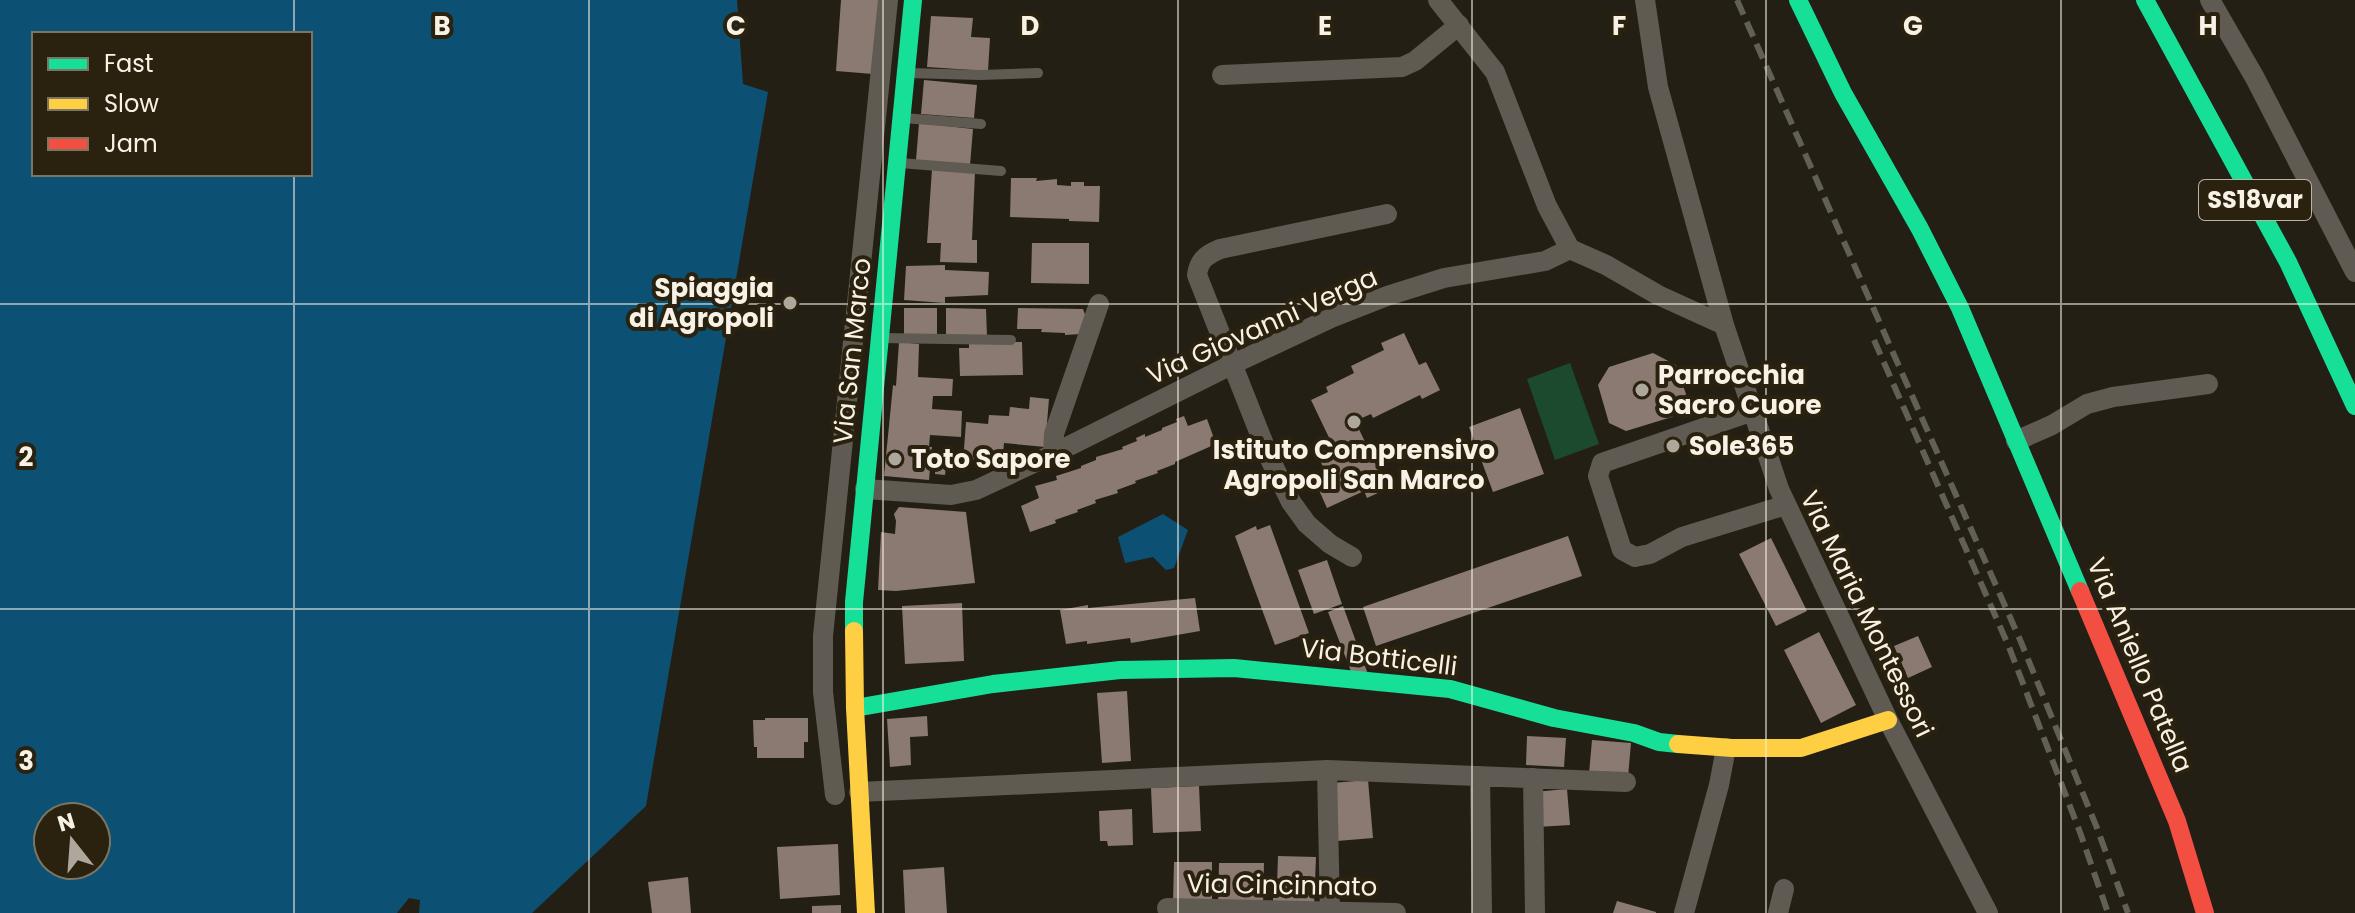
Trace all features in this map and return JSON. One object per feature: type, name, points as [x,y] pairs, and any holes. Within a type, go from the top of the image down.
[{"type":"main road","name":"Via San Marco","points":[[866,913],[855,708],[854,602],[913,0]]},
{"type":"main road","name":"Via Aniello Patella","points":[[1798,0],[1843,93],[1920,229],[1960,308],[2177,821],[2205,913]]},
{"type":"main road","name":"SS18var","points":[[2145,0],[2288,262],[2355,406]]},
{"type":"main road","name":"Via Botticelli","points":[[855,708],[993,684],[1120,670],[1234,668],[1450,689],[1554,718],[1634,733],[1659,742],[1726,748],[1801,748],[1888,720]]},
{"type":"street","points":[[835,795],[823,692],[823,636],[888,0]]},
{"type":"street","points":[[1438,0],[1495,72],[1547,206],[1570,249],[1724,325]]},
{"type":"street","name":"Via Maria Montessori","points":[[1645,0],[1658,87],[1724,325],[1779,489],[1888,720],[1988,913]]},
{"type":"street","points":[[2210,0],[2255,78],[2355,272]]},
{"type":"street","points":[[1222,75],[1402,67],[1415,61],[1459,25]]},
{"type":"street","points":[[1352,557],[1330,544],[1307,524],[1291,502],[1269,457],[1197,275],[1199,265],[1207,255],[1220,249],[1387,214]]},
{"type":"street","name":"Via Giovanni Verga","points":[[865,489],[951,495],[976,490],[1331,318],[1444,278],[1545,261],[1570,249]]},
{"type":"street","points":[[1053,454],[1054,434],[1099,304]]},
{"type":"street","points":[[2016,441],[2052,425],[2087,404],[2124,395],[2208,384]]},
{"type":"street","points":[[1753,411],[1602,463],[1598,476],[1622,550],[1635,557],[1650,554],[1682,537],[1786,505]]},
{"type":"street","points":[[1684,913],[1726,748]]},
{"type":"street","points":[[1327,770],[1330,912]]},
{"type":"street","points":[[859,792],[1327,770],[1626,782]]},
{"type":"street","points":[[1480,776],[1482,913]]},
{"type":"street","points":[[1533,778],[1535,913]]},
{"type":"street","points":[[1778,913],[1784,889]]},
{"type":"street","name":"Via Cincinnato","points":[[1167,908],[1396,913]]},
{"type":"lane","points":[[905,73],[1038,73]]},
{"type":"lane","points":[[901,118],[981,124]]},
{"type":"lane","points":[[898,163],[1001,171]]},
{"type":"lane","points":[[879,338],[1011,340]]},
{"type":"green space","points":[[1570,363],[1599,444],[1555,460],[1527,379]]},
{"type":"water","points":[[0,0],[737,0],[743,84],[768,92],[646,806],[532,913],[419,913],[420,900],[409,898],[397,913],[0,913]]},
{"type":"water","points":[[1163,514],[1188,530],[1174,568],[1166,570],[1153,557],[1125,563],[1118,537]]},
{"type":"building","points":[[841,0],[879,0],[873,74],[836,71]]},
{"type":"building","points":[[931,16],[973,18],[971,37],[990,38],[988,71],[927,67]]},
{"type":"building","points":[[924,80],[977,85],[974,118],[921,114]]},
{"type":"building","points":[[919,123],[973,129],[970,165],[916,160]]},
{"type":"building","points":[[932,169],[975,172],[972,240],[977,240],[977,263],[940,262],[941,243],[927,243]]},
{"type":"building","points":[[1011,178],[1037,178],[1036,181],[1057,179],[1057,185],[1071,186],[1071,182],[1084,182],[1084,186],[1100,186],[1099,222],[1010,217]]},
{"type":"building","points":[[1032,243],[1089,243],[1089,284],[1031,283]]},
{"type":"building","points":[[945,265],[945,270],[989,272],[988,295],[945,297],[945,303],[904,300],[906,266]]},
{"type":"building","points":[[904,308],[937,308],[937,335],[904,335]]},
{"type":"building","points":[[946,308],[986,309],[987,336],[946,335]]},
{"type":"building","points":[[1018,308],[1083,309],[1087,320],[1081,334],[1017,329]]},
{"type":"building","points":[[1404,333],[1419,365],[1426,362],[1440,390],[1422,399],[1420,395],[1373,418],[1371,414],[1355,421],[1380,473],[1384,471],[1391,487],[1367,498],[1364,491],[1327,508],[1318,488],[1324,485],[1319,474],[1325,471],[1317,454],[1333,446],[1311,400],[1328,392],[1326,387],[1354,373],[1351,366],[1384,350],[1381,343]]},
{"type":"building","points":[[899,342],[919,344],[918,377],[953,379],[952,396],[933,396],[932,409],[962,411],[961,437],[930,435],[929,480],[884,476]]},
{"type":"building","points":[[1022,342],[1023,375],[960,376],[959,348],[969,348],[969,343]]},
{"type":"building","name":"Parrocchia Sacro Cuore","points":[[1653,353],[1676,365],[1686,394],[1672,417],[1626,431],[1609,423],[1598,385],[1609,367]]},
{"type":"building","points":[[1030,397],[1049,399],[1045,447],[1004,443],[1002,465],[963,462],[966,422],[988,424],[989,415],[1009,416],[1010,407],[1029,409]]},
{"type":"building","points":[[1520,408],[1544,474],[1493,492],[1469,427]]},
{"type":"building","points":[[1184,416],[1188,426],[1207,419],[1216,444],[1117,490],[1118,493],[1095,500],[1096,503],[1078,512],[1055,520],[1056,523],[1030,532],[1021,506],[1039,498],[1035,486],[1057,480],[1056,476],[1081,468],[1096,460],[1096,457],[1123,449],[1137,441],[1136,438],[1162,430]]},
{"type":"building","points":[[936,456],[947,457],[945,475],[935,474]]},
{"type":"building","points":[[899,507],[966,512],[975,583],[878,590],[881,532],[895,534],[894,514]]},
{"type":"building","points":[[1270,525],[1309,633],[1275,645],[1235,536],[1256,526],[1257,530]]},
{"type":"building","points":[[1568,536],[1582,576],[1376,646],[1363,607]]},
{"type":"building","points":[[1771,538],[1807,611],[1776,626],[1739,554]]},
{"type":"building","points":[[1327,560],[1342,604],[1314,614],[1298,570]]},
{"type":"building","points":[[1195,598],[1200,631],[1131,643],[1130,638],[1066,644],[1060,610],[1088,605],[1088,608]]},
{"type":"building","points":[[962,603],[964,661],[905,664],[902,606]]},
{"type":"building","points":[[1343,606],[1369,677],[1352,674],[1328,612]]},
{"type":"building","points":[[1819,632],[1856,705],[1821,723],[1784,650]]},
{"type":"building","points":[[1918,636],[1932,667],[1908,678],[1894,646]]},
{"type":"building","points":[[1127,691],[1131,761],[1102,763],[1097,693]]},
{"type":"building","points":[[927,716],[928,736],[910,737],[911,765],[890,767],[887,719]]},
{"type":"building","points":[[808,718],[804,758],[757,758],[753,720]]},
{"type":"building","points":[[1527,736],[1566,738],[1564,767],[1526,765]]},
{"type":"building","points":[[1592,740],[1631,743],[1628,777],[1589,774]]},
{"type":"building","points":[[1368,780],[1373,838],[1337,841],[1332,783]]},
{"type":"building","points":[[1199,786],[1201,831],[1153,833],[1151,788]]},
{"type":"building","points":[[1567,789],[1570,825],[1537,827],[1534,792]]},
{"type":"building","points":[[1132,809],[1133,845],[1108,846],[1107,841],[1100,841],[1099,811]]},
{"type":"building","points":[[838,844],[840,895],[780,899],[777,847]]},
{"type":"building","points":[[1278,856],[1316,857],[1314,906],[1273,905]]},
{"type":"building","points":[[1174,862],[1212,862],[1212,903],[1173,903]]},
{"type":"building","points":[[1219,863],[1264,863],[1263,907],[1218,906]]},
{"type":"building","points":[[944,867],[947,913],[905,913],[903,870]]},
{"type":"building","points":[[688,877],[691,913],[652,913],[648,882]]},
{"type":"building","points":[[1617,901],[1656,912],[1656,913],[1613,913]]},
{"type":"building","points":[[841,905],[841,913],[812,913],[812,906]]},
{"type":"railway","points":[[1737,0],[2021,642],[2128,913]]},
{"type":"railway","points":[[1874,340],[2009,647],[2108,913]]},
{"type":"traffic: fast","points":[[854,631],[854,602],[913,0]]},
{"type":"traffic: fast","points":[[1798,0],[1843,93],[1920,229],[1960,308],[2080,591]]},
{"type":"traffic: fast","points":[[2145,0],[2288,262],[2355,406]]},
{"type":"traffic: fast","points":[[855,708],[993,684],[1120,670],[1234,668],[1450,689],[1554,718],[1678,744]]},
{"type":"traffic: slow","points":[[854,631],[866,913]]},
{"type":"traffic: slow","points":[[1678,744],[1801,748],[1888,720]]},
{"type":"traffic: jam","points":[[2080,591],[2177,821],[2205,913]]},
{"type":"place","name":"Spiaggia di Agropoli","points":[[790,303]]},
{"type":"place","name":"Parrocchia Sacro Cuore","points":[[1642,390]]},
{"type":"place","name":"Istituto Comprensivo Agropoli San Marco","points":[[1354,422]]},
{"type":"place","name":"Sole365","points":[[1673,446]]},
{"type":"place","name":"Toto Sapore","points":[[895,459]]}]
